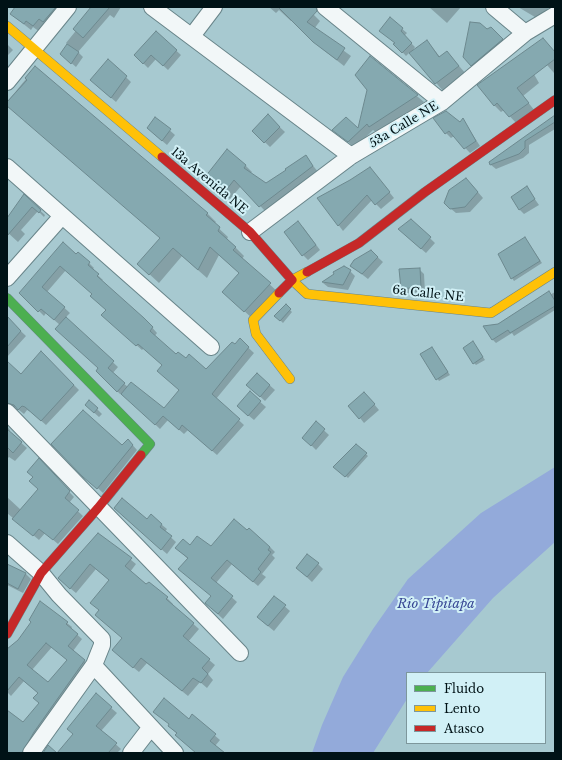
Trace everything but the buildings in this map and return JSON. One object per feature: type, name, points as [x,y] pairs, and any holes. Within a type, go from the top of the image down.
[{"type":"street","points":[[7,82],[68,7]]},
{"type":"street","points":[[152,7],[351,156]]},
{"type":"street","points":[[192,36],[214,7]]},
{"type":"street","points":[[325,7],[442,102]]},
{"type":"street","points":[[494,7],[525,33]]},
{"type":"street","points":[[548,7],[555,15]]},
{"type":"street","name":"53a Calle NE","points":[[250,232],[351,156],[442,102],[525,33],[555,15]]},
{"type":"street","name":"13a Avenida NE","points":[[7,26],[35,48],[250,232],[292,280]]},
{"type":"street","points":[[290,379],[256,334],[253,320],[292,280],[359,243],[425,192],[555,100]]},
{"type":"street","points":[[7,167],[211,347]]},
{"type":"street","points":[[7,278],[62,216]]},
{"type":"street","name":"6a Calle NE","points":[[292,280],[307,294],[491,313],[555,272]]},
{"type":"street","points":[[7,298],[150,444],[98,508],[42,573],[7,634]]},
{"type":"street","points":[[7,412],[98,508],[240,653]]},
{"type":"street","points":[[7,543],[42,573],[59,595],[102,639],[102,645],[94,665],[31,753]]},
{"type":"street","points":[[94,665],[176,753]]},
{"type":"street","points":[[131,753],[151,727]]},
{"type":"water","name":"Río Tipitapa","points":[[555,467],[555,542],[493,598],[428,672],[406,672],[406,701],[373,753],[312,753],[322,725],[343,677],[373,629],[408,579],[481,513]]},
{"type":"traffic: fast","points":[[7,298],[150,444],[141,455]]},
{"type":"traffic: slow","points":[[7,26],[162,157]]},
{"type":"traffic: slow","points":[[307,272],[292,280],[307,294],[491,313],[555,272]]},
{"type":"traffic: slow","points":[[279,293],[253,320],[256,334],[290,379]]},
{"type":"traffic: jam","points":[[307,272],[359,243],[425,192],[555,100]]},
{"type":"traffic: jam","points":[[162,157],[250,232],[292,280],[279,293]]},
{"type":"traffic: jam","points":[[7,634],[41,573],[98,508],[141,455]]}]
